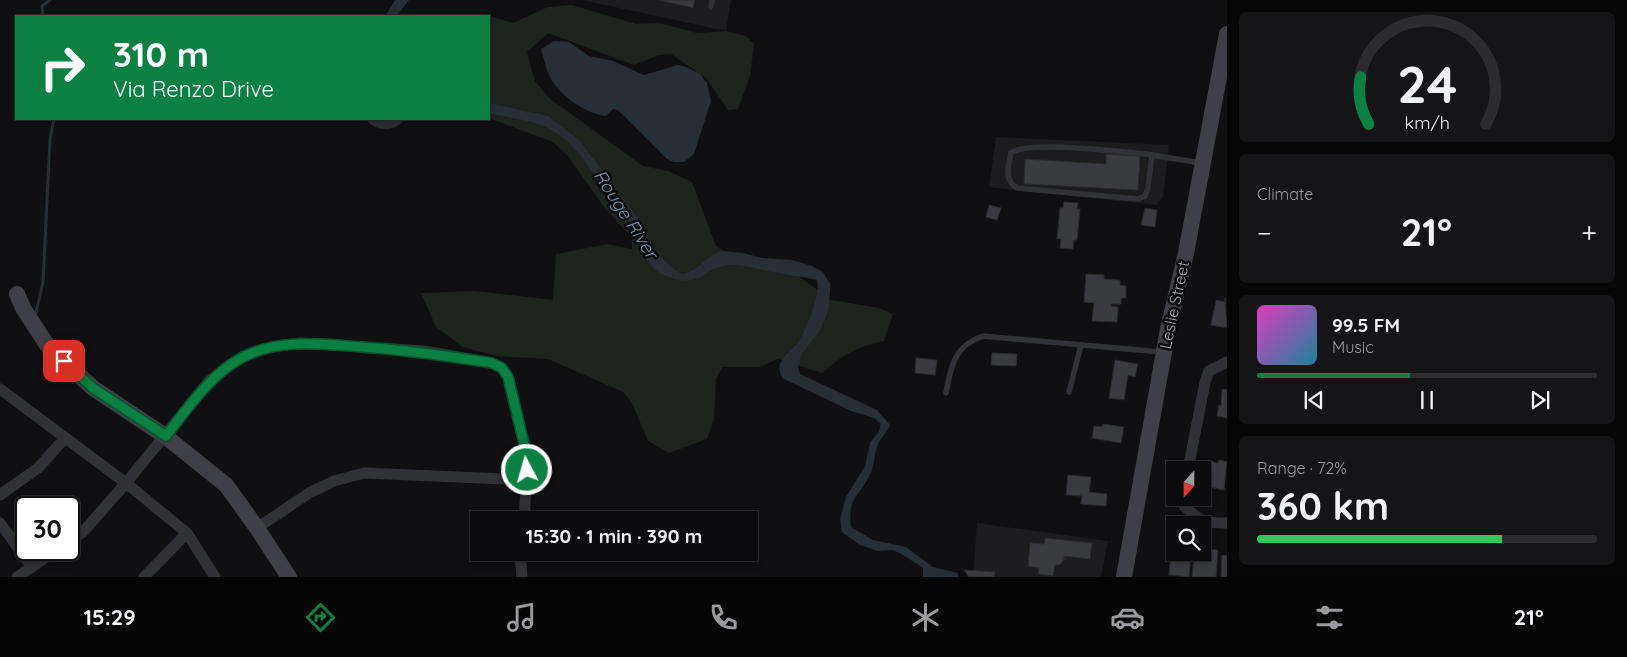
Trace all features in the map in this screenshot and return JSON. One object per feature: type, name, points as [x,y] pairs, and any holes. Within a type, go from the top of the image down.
[{"type":"main road","name":"Leslie Street","points":[[1124,577],[1164,352],[1203,164],[1227,34]]},
{"type":"main road","points":[[17,294],[23,308],[50,348],[93,388],[166,436],[226,485],[289,577]]},
{"type":"street","points":[[80,534],[166,436],[209,381],[242,357],[271,347],[300,343],[424,351],[492,363],[502,368],[508,377],[528,460],[524,511]]},
{"type":"street","points":[[1190,461],[1204,382],[1209,372],[1227,362]]},
{"type":"street","points":[[0,389],[126,483],[187,533],[215,577]]},
{"type":"street","points":[[0,495],[38,468],[65,438]]},
{"type":"street","points":[[257,528],[309,493],[334,481],[364,473],[526,480]]},
{"type":"street","points":[[1184,506],[1197,520],[1209,523],[1227,523]]},
{"type":"street","points":[[0,523],[32,567]]},
{"type":"street","points":[[144,577],[187,533]]},
{"type":"street","points":[[17,577],[41,561]]},
{"type":"street","points":[[521,561],[522,577]]},
{"type":"lane","points":[[1152,155],[1148,188],[1145,196],[1138,199],[1017,188],[1010,184],[1008,177],[1011,153],[1022,148],[1083,149],[1152,155],[1203,164]]},
{"type":"lane","points":[[946,393],[952,363],[972,340],[983,336],[1164,352]]},
{"type":"lane","points":[[1069,392],[1081,345]]},
{"type":"shaded area","points":[[582,0],[731,0],[726,31]]},
{"type":"shaded area","points":[[572,5],[636,24],[659,23],[697,33],[726,31],[746,36],[754,44],[750,76],[738,109],[728,110],[706,78],[671,54],[659,55],[634,65],[548,33],[527,52],[535,81],[549,98],[643,166],[668,171],[692,182],[716,246],[729,254],[789,269],[831,300],[879,308],[893,314],[884,341],[850,352],[822,373],[778,359],[759,367],[722,367],[716,379],[714,420],[707,439],[669,453],[648,441],[631,401],[623,392],[548,359],[496,356],[463,347],[436,327],[421,293],[474,291],[553,300],[556,254],[608,244],[632,249],[632,238],[604,207],[568,156],[553,142],[490,118],[490,16],[513,23],[548,7]]},
{"type":"shaded area","points":[[996,137],[1169,145],[1163,197],[1156,205],[989,187]]},
{"type":"shaded area","points":[[977,523],[1108,541],[1101,577],[973,577]]},
{"type":"water","points":[[395,0],[409,0],[398,15],[386,15]]},
{"type":"water","points":[[554,41],[569,42],[589,56],[613,61],[644,75],[678,65],[700,74],[707,83],[711,101],[694,154],[684,162],[674,162],[667,159],[618,110],[613,109],[606,116],[598,115],[582,108],[568,98],[551,79],[541,49]]},
{"type":"water","name":"Rouge River","points":[[490,103],[548,116],[579,140],[638,218],[658,255],[679,273],[684,274],[695,269],[714,254],[722,251],[743,253],[762,258],[792,260],[812,266],[823,272],[830,284],[828,311],[820,330],[802,354],[798,367],[800,374],[877,410],[890,425],[878,444],[870,474],[853,503],[850,517],[851,527],[873,540],[906,547],[933,567],[957,573],[959,577],[923,577],[923,568],[900,553],[892,550],[878,551],[860,545],[842,532],[840,519],[846,497],[865,466],[870,443],[878,433],[881,424],[874,418],[851,411],[782,378],[780,364],[784,356],[799,341],[805,329],[815,302],[818,286],[817,280],[738,265],[726,265],[702,276],[685,281],[660,273],[650,264],[633,228],[578,153],[554,131],[531,122],[490,113]]},
{"type":"water","points":[[366,120],[404,120],[401,124],[390,129],[380,128]]},
{"type":"building","points":[[659,0],[695,0],[693,8]]},
{"type":"building","points":[[1106,154],[1140,156],[1138,190],[1024,184],[1025,159],[1106,164]]},
{"type":"building","points":[[1064,202],[1078,203],[1077,209],[1080,209],[1077,240],[1074,240],[1073,249],[1060,248],[1061,239],[1057,239],[1060,208],[1063,208]]},
{"type":"building","points":[[989,205],[1001,208],[997,220],[986,217]]},
{"type":"building","points":[[1145,208],[1157,210],[1155,227],[1141,225]]},
{"type":"building","points":[[1086,274],[1104,275],[1104,279],[1120,280],[1120,285],[1126,286],[1126,298],[1121,298],[1121,304],[1111,304],[1111,306],[1118,307],[1117,322],[1092,321],[1094,303],[1084,302]]},
{"type":"building","points":[[1225,298],[1227,328],[1211,325],[1216,300],[1225,302]]},
{"type":"building","points":[[992,353],[1017,354],[1016,366],[991,365]]},
{"type":"building","points":[[916,358],[937,360],[935,375],[915,373]]},
{"type":"building","points":[[1115,360],[1138,364],[1135,377],[1128,375],[1124,400],[1109,398]]},
{"type":"building","points":[[1222,389],[1227,390],[1227,418],[1217,416],[1219,405],[1221,406]]},
{"type":"building","points":[[1103,424],[1124,427],[1121,443],[1092,438],[1094,426],[1102,427]]},
{"type":"building","points":[[1219,460],[1227,462],[1224,490],[1211,487],[1211,461],[1218,463]]},
{"type":"building","points":[[1068,475],[1091,477],[1089,492],[1107,494],[1106,506],[1081,504],[1082,496],[1066,495]]},
{"type":"building","points":[[1045,538],[1092,543],[1090,559],[1064,556],[1064,560],[1059,565],[1055,565],[1053,576],[1038,574],[1039,568],[1028,566],[1030,543],[1044,544]]},
{"type":"building","points":[[1211,550],[1218,550],[1216,577],[1192,577],[1193,561],[1211,561]]},
{"type":"building","points":[[1222,555],[1227,556],[1227,577],[1221,577]]},
{"type":"building","points":[[1170,561],[1190,561],[1189,577],[1169,575]]},
{"type":"building","points":[[964,570],[995,572],[994,577],[969,577]]},
{"type":"waterway","points":[[43,15],[42,6],[50,0]]},
{"type":"waterway","points":[[36,313],[43,282],[50,139],[54,120]]},
{"type":"route","points":[[64,361],[93,388],[166,436],[209,381],[242,357],[271,347],[300,343],[424,351],[492,363],[502,368],[508,377],[528,460],[527,470]]}]
